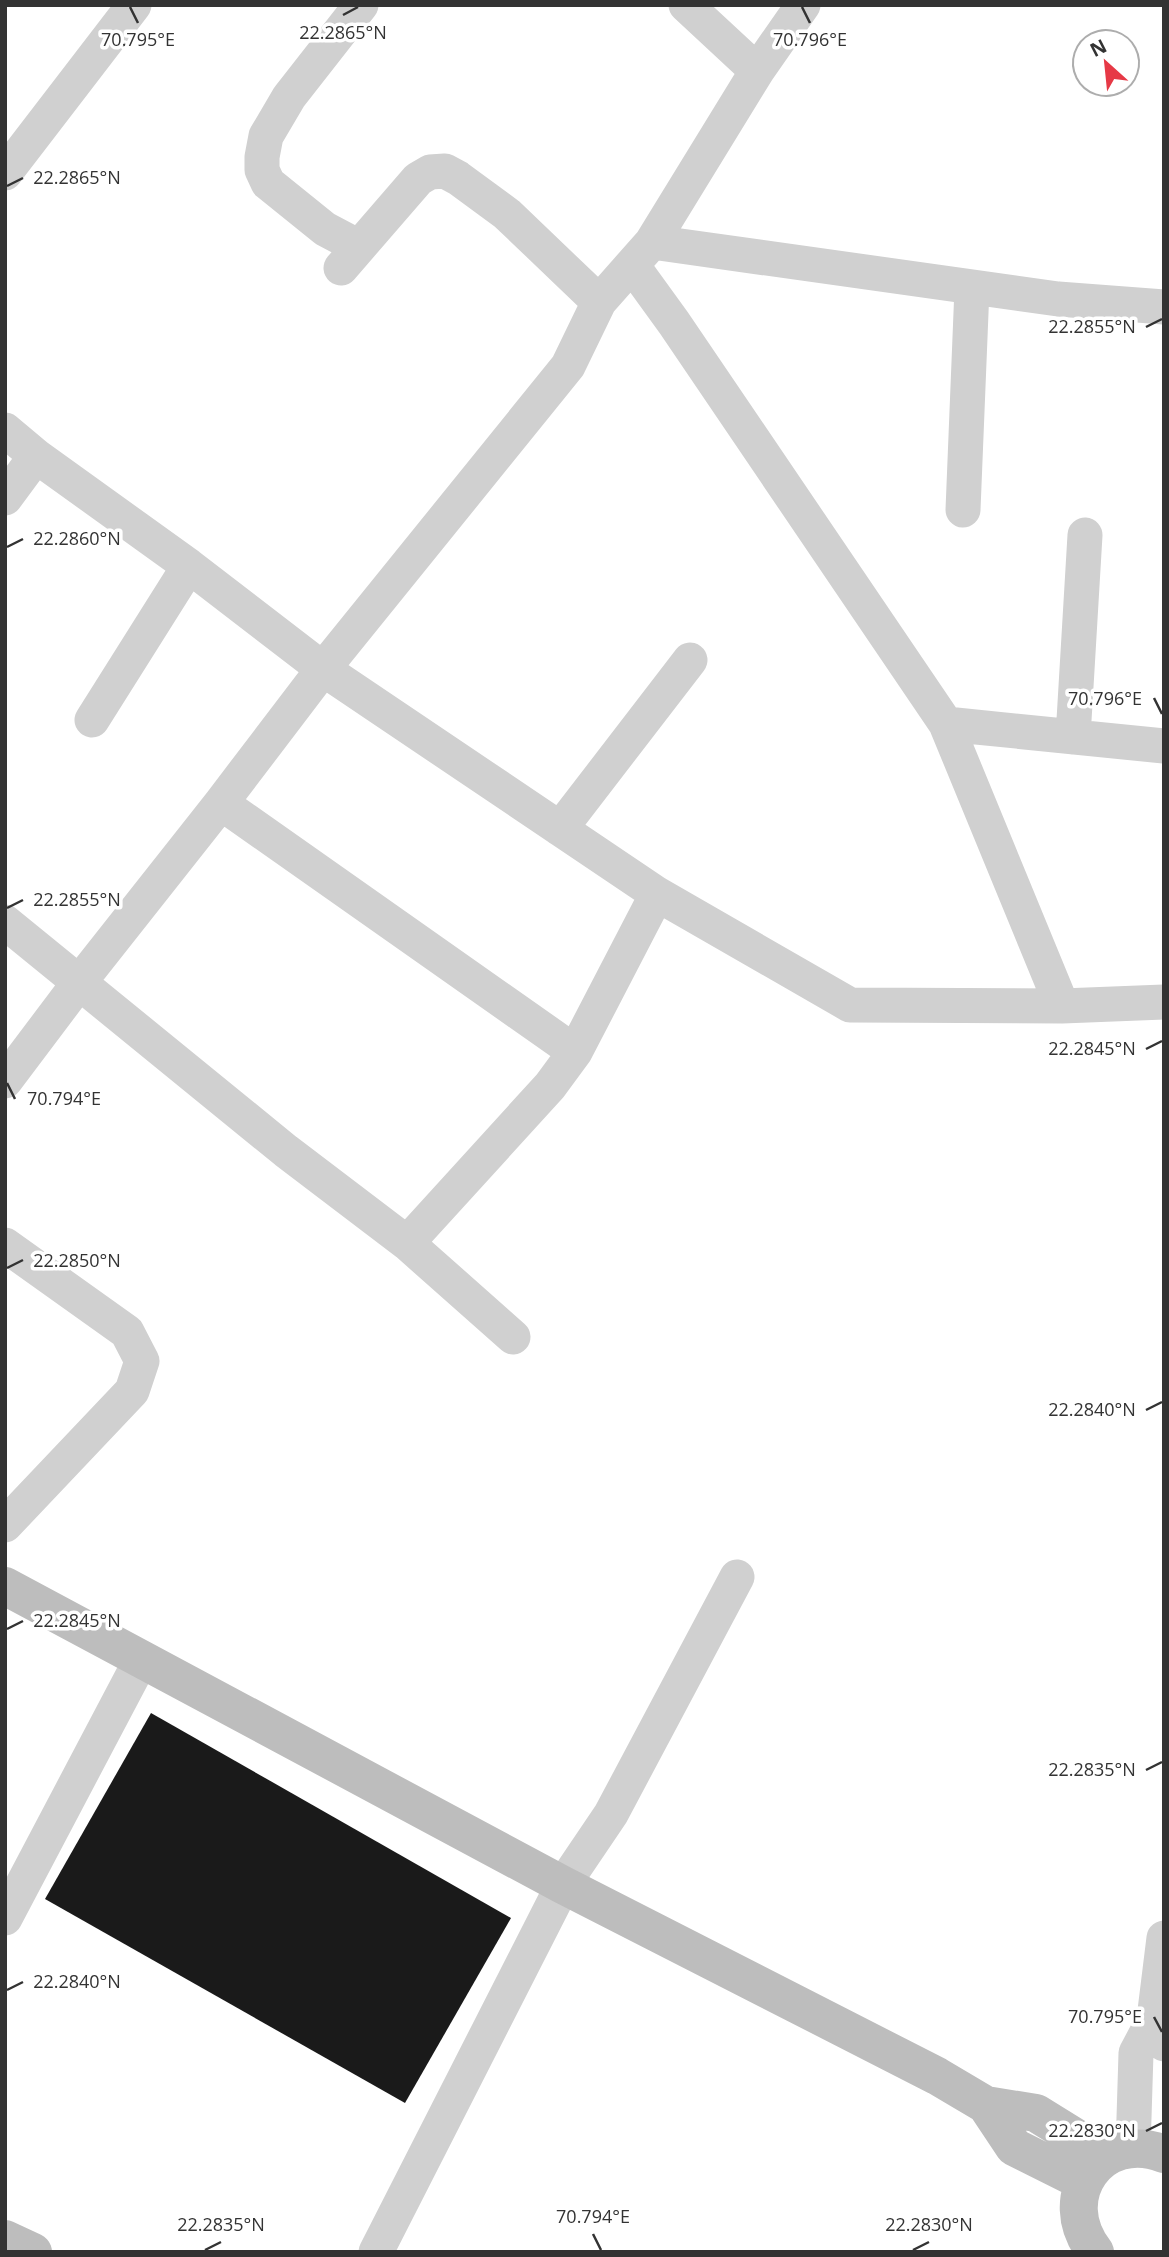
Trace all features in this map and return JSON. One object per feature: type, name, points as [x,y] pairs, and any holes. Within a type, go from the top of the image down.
[{"type":"main road","points":[[5,1586],[563,1885],[937,2076],[986,2105],[1014,2147],[1122,2161]]},
{"type":"main road","points":[[1095,2252],[1086,2240],[1078,2221],[1078,2202],[1122,2161]]},
{"type":"main road","points":[[5,2239],[33,2252]]},
{"type":"street","points":[[361,5],[289,97],[266,136],[262,170],[268,183],[324,229],[350,257],[418,179],[430,172],[445,171],[507,214],[598,302]]},
{"type":"street","points":[[686,5],[757,71]]},
{"type":"street","points":[[7,1077],[323,669],[568,366],[598,302],[642,254],[757,71],[803,5]]},
{"type":"street","points":[[5,173],[119,11]]},
{"type":"street","points":[[642,254],[1058,299],[1164,307]]},
{"type":"street","points":[[642,254],[674,323],[946,724],[1062,1006]]},
{"type":"street","points":[[963,510],[972,288]]},
{"type":"street","points":[[5,430],[36,456],[189,566],[323,669],[657,894],[850,1005],[1062,1006],[1164,1002]]},
{"type":"street","points":[[5,498],[36,456]]},
{"type":"street","points":[[1073,737],[1085,535]]},
{"type":"street","points":[[92,720],[189,566]]},
{"type":"street","points":[[560,829],[690,660]]},
{"type":"street","points":[[946,724],[1164,746]]},
{"type":"street","points":[[221,803],[575,1052]]},
{"type":"street","points":[[407,1243],[550,1086],[575,1052],[657,894]]},
{"type":"street","points":[[5,922],[286,1151],[407,1243],[513,1337]]},
{"type":"street","points":[[5,1245],[127,1332],[142,1361],[132,1391],[5,1525]]},
{"type":"street","points":[[376,2252],[563,1885],[611,1814],[737,1577]]},
{"type":"street","points":[[5,1918],[141,1660]]},
{"type":"street","points":[[1122,2161],[1136,2053],[1159,2031],[1164,1938]]},
{"type":"building","points":[[151,1713],[511,1918],[405,2103],[45,1899]]}]
